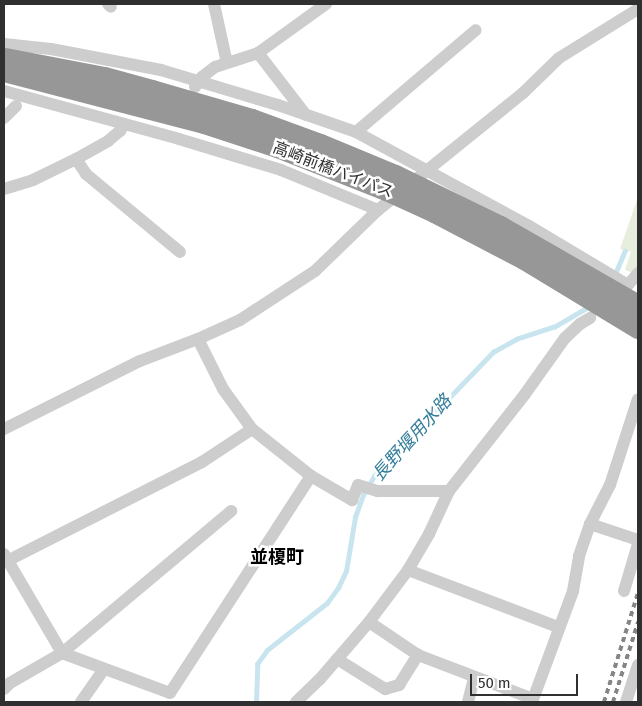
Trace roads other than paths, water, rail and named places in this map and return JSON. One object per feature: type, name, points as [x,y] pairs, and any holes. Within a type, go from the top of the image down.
[{"type":"highway","name":"高崎前橋バイパス","points":[[4,58],[104,77],[243,116],[320,144],[390,182],[638,328]]},
{"type":"highway","name":"高崎前橋バイパス","points":[[4,71],[204,123],[390,182],[500,226],[638,305]]},
{"type":"highway","points":[[4,78],[56,84]]},
{"type":"street","points":[[214,4],[227,62]]},
{"type":"street","points":[[196,86],[215,67],[258,53],[326,4]]},
{"type":"street","points":[[6,425],[140,361],[198,339],[240,320],[315,271],[378,210],[524,93],[559,58],[638,9]]},
{"type":"street","points":[[356,132],[476,30]]},
{"type":"street","points":[[4,44],[51,49],[146,66],[196,86],[306,115],[356,132],[529,226],[629,286],[638,273]]},
{"type":"street","points":[[258,53],[306,115]]},
{"type":"street","points":[[4,91],[179,139],[281,170],[378,210]]},
{"type":"street","points":[[4,118],[16,106]]},
{"type":"street","points":[[4,189],[33,180],[76,159],[108,141],[120,131],[124,124]]},
{"type":"street","points":[[179,139],[182,126]]},
{"type":"street","points":[[76,159],[86,174],[180,252]]},
{"type":"street","points":[[296,702],[369,622],[408,570],[429,534],[449,491],[525,394],[565,338],[580,324],[590,318]]},
{"type":"street","points":[[198,339],[223,390],[252,429],[311,476],[352,500],[361,486],[378,491],[449,491]]},
{"type":"street","points":[[369,622],[418,655],[533,700],[558,627],[573,591],[579,556],[590,524],[610,485],[638,400]]},
{"type":"street","points":[[252,429],[202,462],[6,557],[62,653],[170,693],[311,476]]},
{"type":"street","points":[[4,689],[10,683],[62,653],[231,511]]},
{"type":"street","points":[[590,524],[638,540]]},
{"type":"street","points":[[624,591],[638,544]]},
{"type":"street","points":[[408,570],[558,627]]},
{"type":"street","points":[[337,659],[385,689],[399,685],[418,655]]},
{"type":"street","points":[[631,699],[638,665]]},
{"type":"street","points":[[81,702],[104,669]]},
{"type":"street","points":[[468,702],[474,678]]},
{"type":"waterway","name":"長野堰用水路","points":[[615,274],[625,251]]},
{"type":"waterway","name":"長野堰用水路","points":[[256,702],[257,664],[267,650],[327,603],[338,588],[346,571],[355,517],[363,495],[374,476],[493,352],[516,339],[554,327],[590,306]]},
{"type":"railway","points":[[604,702],[638,593]]},
{"type":"railway","points":[[613,702],[638,622]]},
{"type":"district","name":"並榎町","points":[[277,557]]}]
